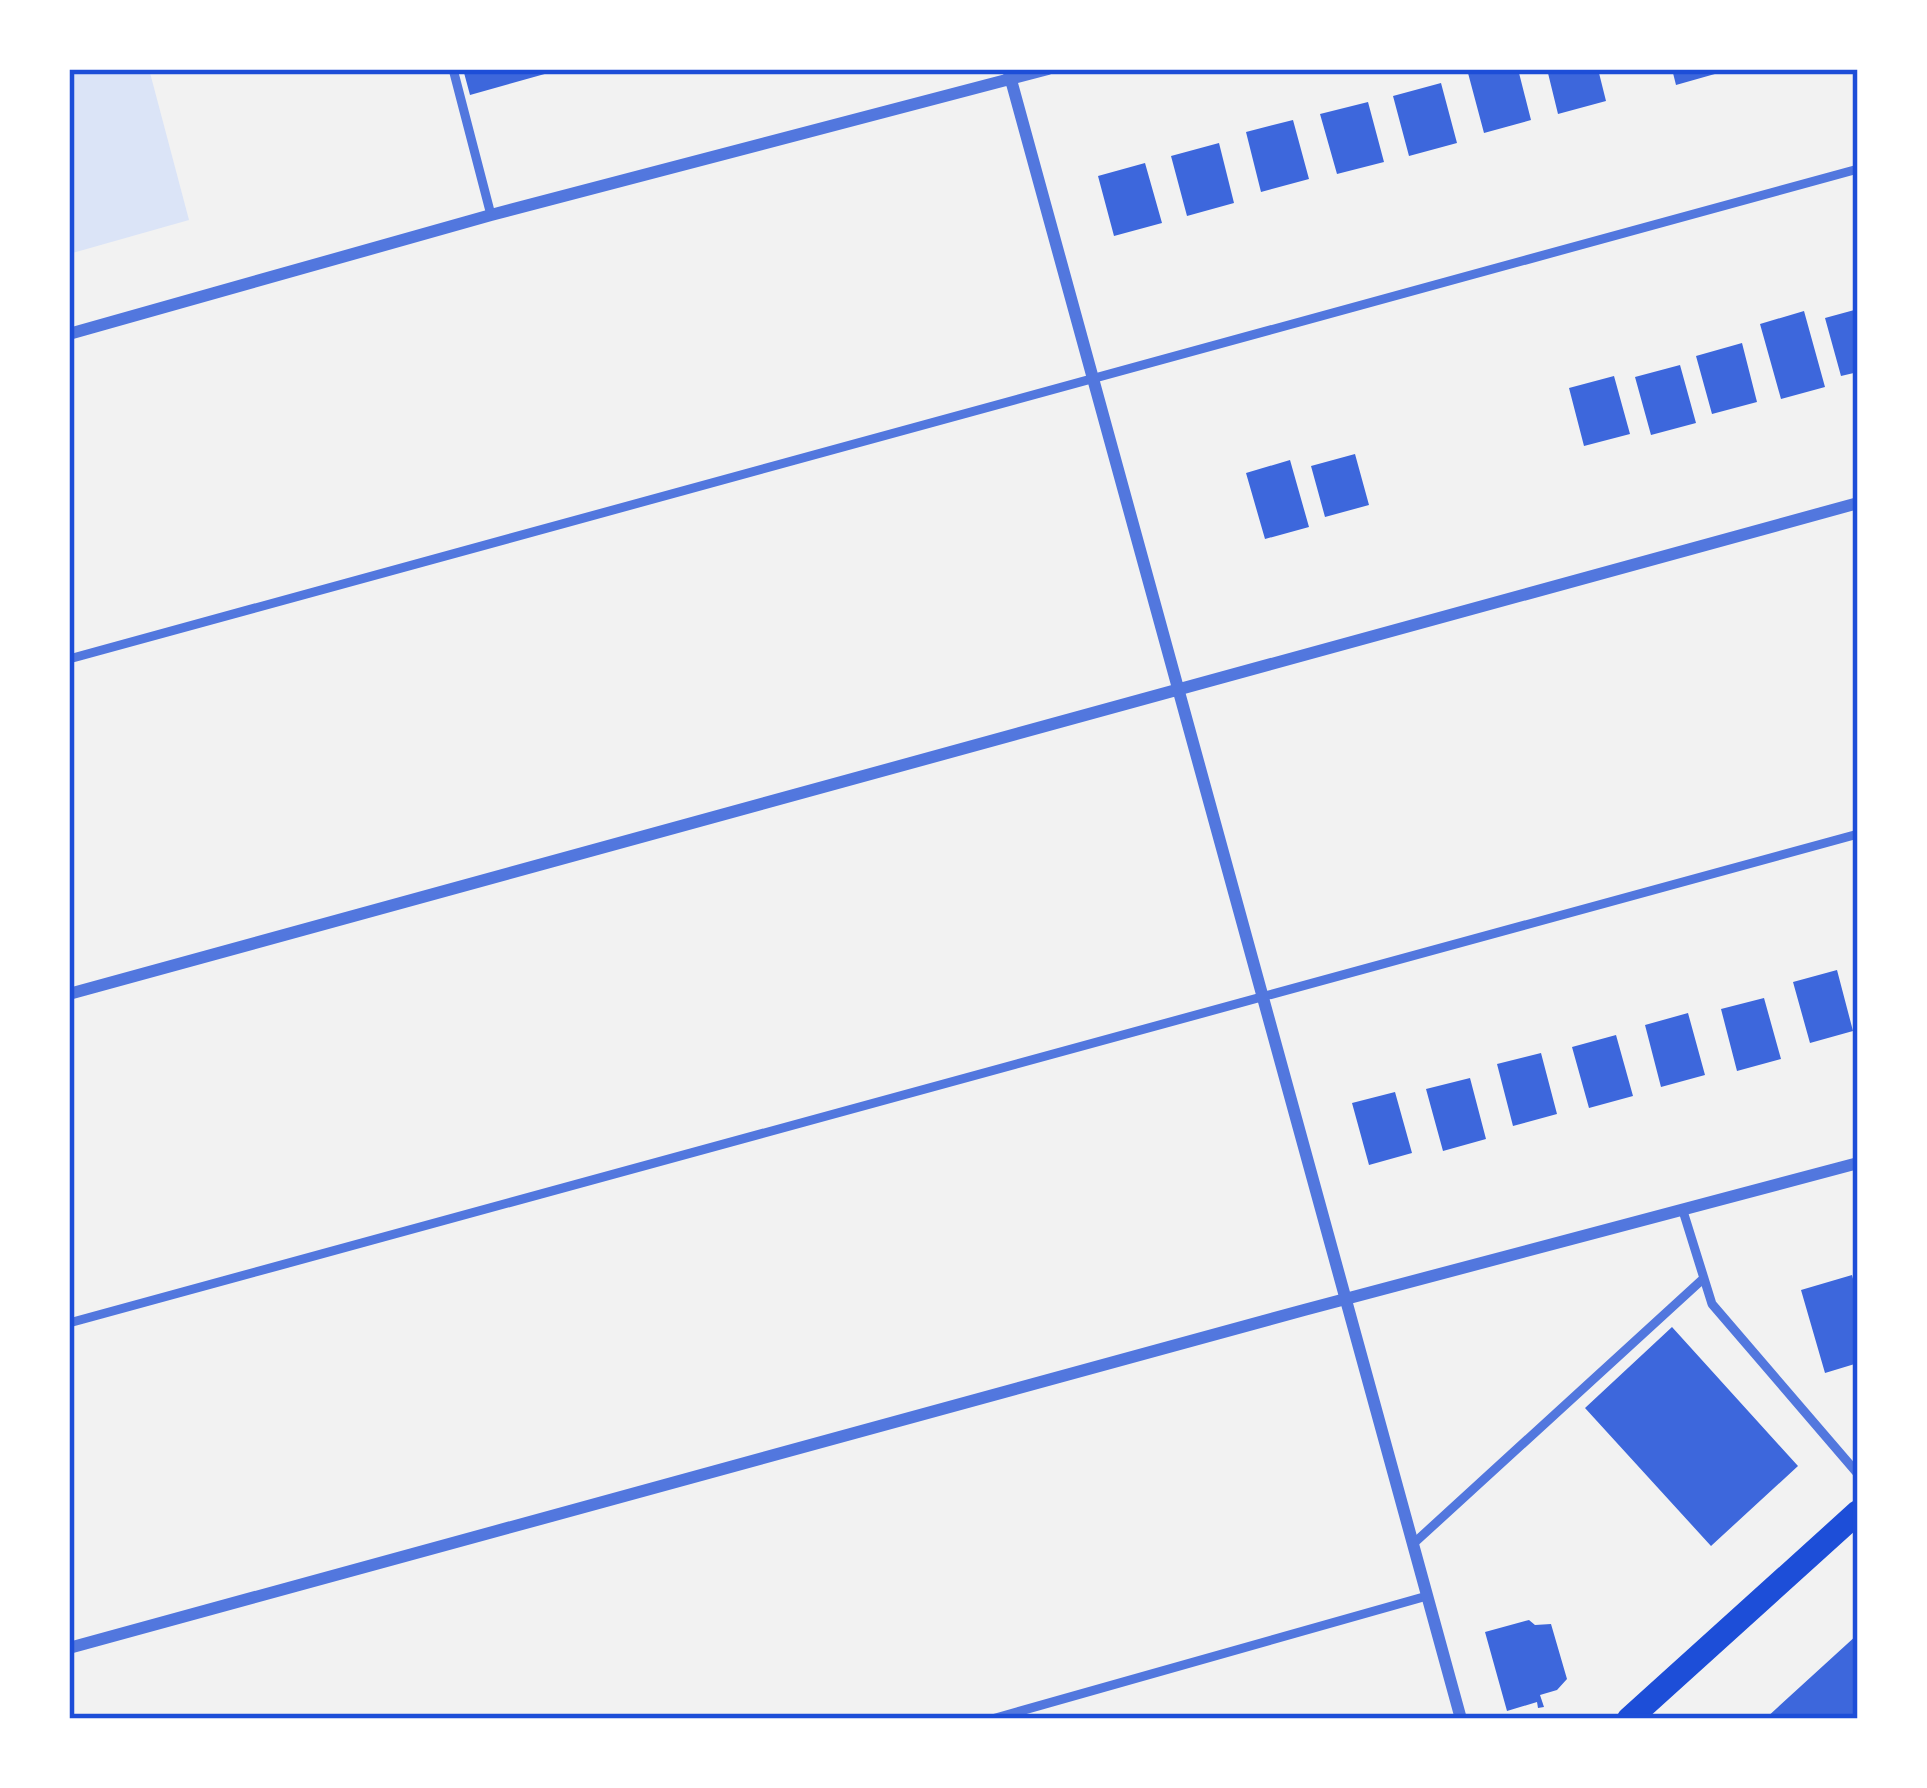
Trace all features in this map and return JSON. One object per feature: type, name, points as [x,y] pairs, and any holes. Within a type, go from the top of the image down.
[{"type":"main road","points":[[1629,1719],[1858,1512]]},
{"type":"street","points":[[69,334],[1009,74],[1048,69]]},
{"type":"street","points":[[1009,74],[1461,1719]]},
{"type":"street","points":[[69,994],[1858,503]]},
{"type":"street","points":[[69,1648],[1858,1163]]},
{"type":"lane","points":[[452,69],[491,215]]},
{"type":"lane","points":[[69,659],[1858,169]]},
{"type":"lane","points":[[69,1323],[1858,834]]},
{"type":"lane","points":[[1683,1211],[1712,1304],[1858,1474]]},
{"type":"lane","points":[[1413,1544],[1704,1278]]},
{"type":"lane","points":[[992,1719],[1427,1596]]},
{"type":"shaded area","points":[[69,69],[149,69],[189,220],[69,254]]},
{"type":"building","points":[[463,69],[559,69],[559,70],[470,95]]},
{"type":"building","points":[[1518,69],[1531,120],[1484,133],[1468,73]]},
{"type":"building","points":[[1547,69],[1598,69],[1606,101],[1558,114]]},
{"type":"building","points":[[1672,69],[1729,69],[1729,70],[1676,85]]},
{"type":"building","points":[[1441,83],[1457,143],[1409,156],[1393,96]]},
{"type":"building","points":[[1368,102],[1384,162],[1337,174],[1320,114]]},
{"type":"building","points":[[1293,120],[1309,179],[1261,192],[1246,132]]},
{"type":"building","points":[[1219,143],[1234,203],[1187,216],[1171,156]]},
{"type":"building","points":[[1145,163],[1162,223],[1114,236],[1098,176]]},
{"type":"building","points":[[1858,309],[1858,372],[1841,376],[1825,318]]},
{"type":"building","points":[[1804,311],[1825,387],[1781,399],[1760,324]]},
{"type":"building","points":[[1742,343],[1757,402],[1712,414],[1696,356]]},
{"type":"building","points":[[1680,365],[1696,423],[1651,435],[1635,377]]},
{"type":"building","points":[[1614,376],[1630,434],[1584,446],[1569,388]]},
{"type":"building","points":[[1355,454],[1369,505],[1325,517],[1311,466]]},
{"type":"building","points":[[1290,460],[1309,527],[1265,539],[1246,473]]},
{"type":"building","points":[[1837,970],[1853,1031],[1810,1043],[1793,982]]},
{"type":"building","points":[[1764,998],[1781,1059],[1737,1071],[1721,1009]]},
{"type":"building","points":[[1688,1013],[1705,1075],[1661,1087],[1645,1025]]},
{"type":"building","points":[[1616,1035],[1633,1096],[1589,1108],[1572,1047]]},
{"type":"building","points":[[1541,1053],[1557,1114],[1513,1126],[1497,1064]]},
{"type":"building","points":[[1470,1078],[1486,1139],[1443,1151],[1426,1089]]},
{"type":"building","points":[[1395,1092],[1412,1153],[1369,1165],[1352,1103]]},
{"type":"building","points":[[1852,1275],[1858,1298],[1858,1363],[1825,1373],[1801,1290]]},
{"type":"building","points":[[1672,1327],[1798,1466],[1711,1546],[1585,1408]]},
{"type":"building","points":[[1529,1620],[1535,1625],[1551,1624],[1567,1679],[1557,1690],[1540,1695],[1544,1707],[1538,1708],[1537,1702],[1507,1711],[1485,1632]]},
{"type":"building","points":[[1858,1634],[1858,1719],[1765,1719]]}]
